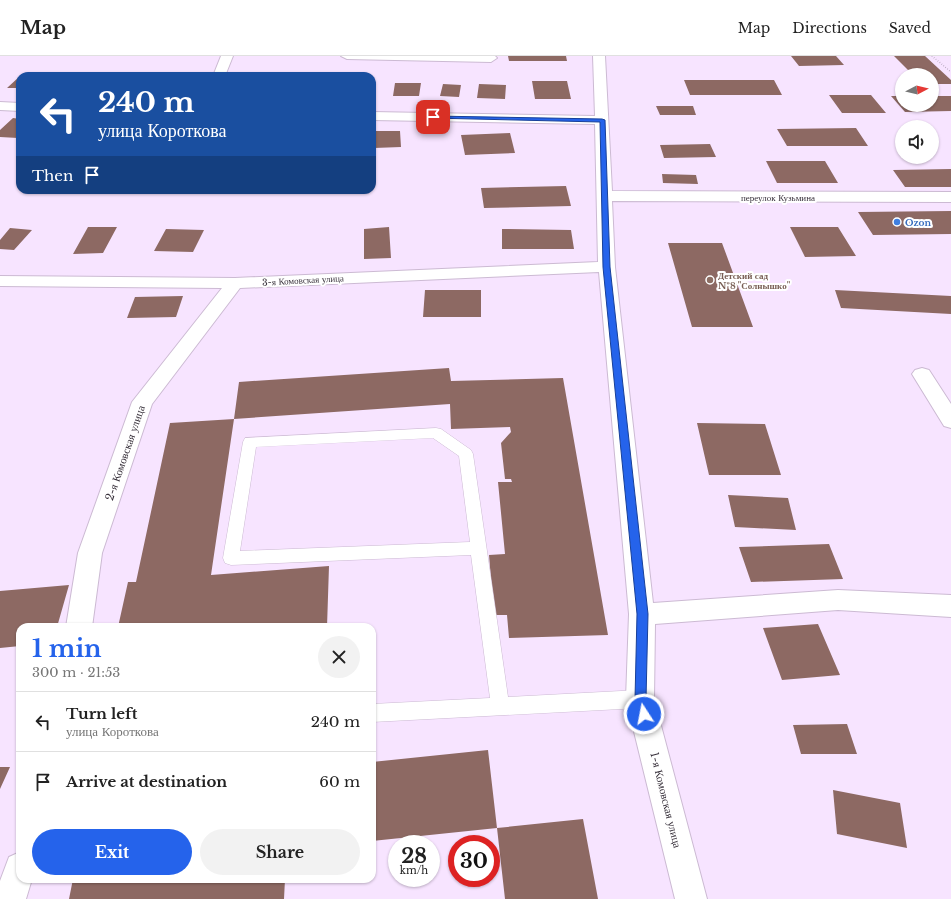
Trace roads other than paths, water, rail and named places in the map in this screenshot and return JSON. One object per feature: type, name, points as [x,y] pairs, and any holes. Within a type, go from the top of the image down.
[{"type":"street","points":[[220,72],[226,56]]},
{"type":"street","points":[[348,56],[491,58]]},
{"type":"street","name":"1-я Комовская улица","points":[[599,56],[607,267],[642,614],[640,699],[691,899]]},
{"type":"street","points":[[0,106],[16,107]]},
{"type":"street","points":[[376,116],[602,120]]},
{"type":"street","name":"переулок Кузьмина","points":[[604,196],[951,197]]},
{"type":"street","name":"3-я Комовская улица","points":[[0,281],[235,283],[607,267]]},
{"type":"street","name":"2-я Комовская улица","points":[[80,623],[90,553],[142,402],[235,283]]},
{"type":"street","points":[[922,374],[951,421]]},
{"type":"street","points":[[642,614],[838,600],[951,606]]},
{"type":"street","points":[[10,899],[16,880]]},
{"type":"lane","points":[[479,548],[231,558],[250,442],[436,432],[466,454],[479,548],[500,706]]},
{"type":"lane","points":[[376,713],[640,699]]},
{"type":"place","name":"Ozon","points":[[897,222]]},
{"type":"place","name":"Детский сад №8 \"Солнышко\"","points":[[710,280]]}]
